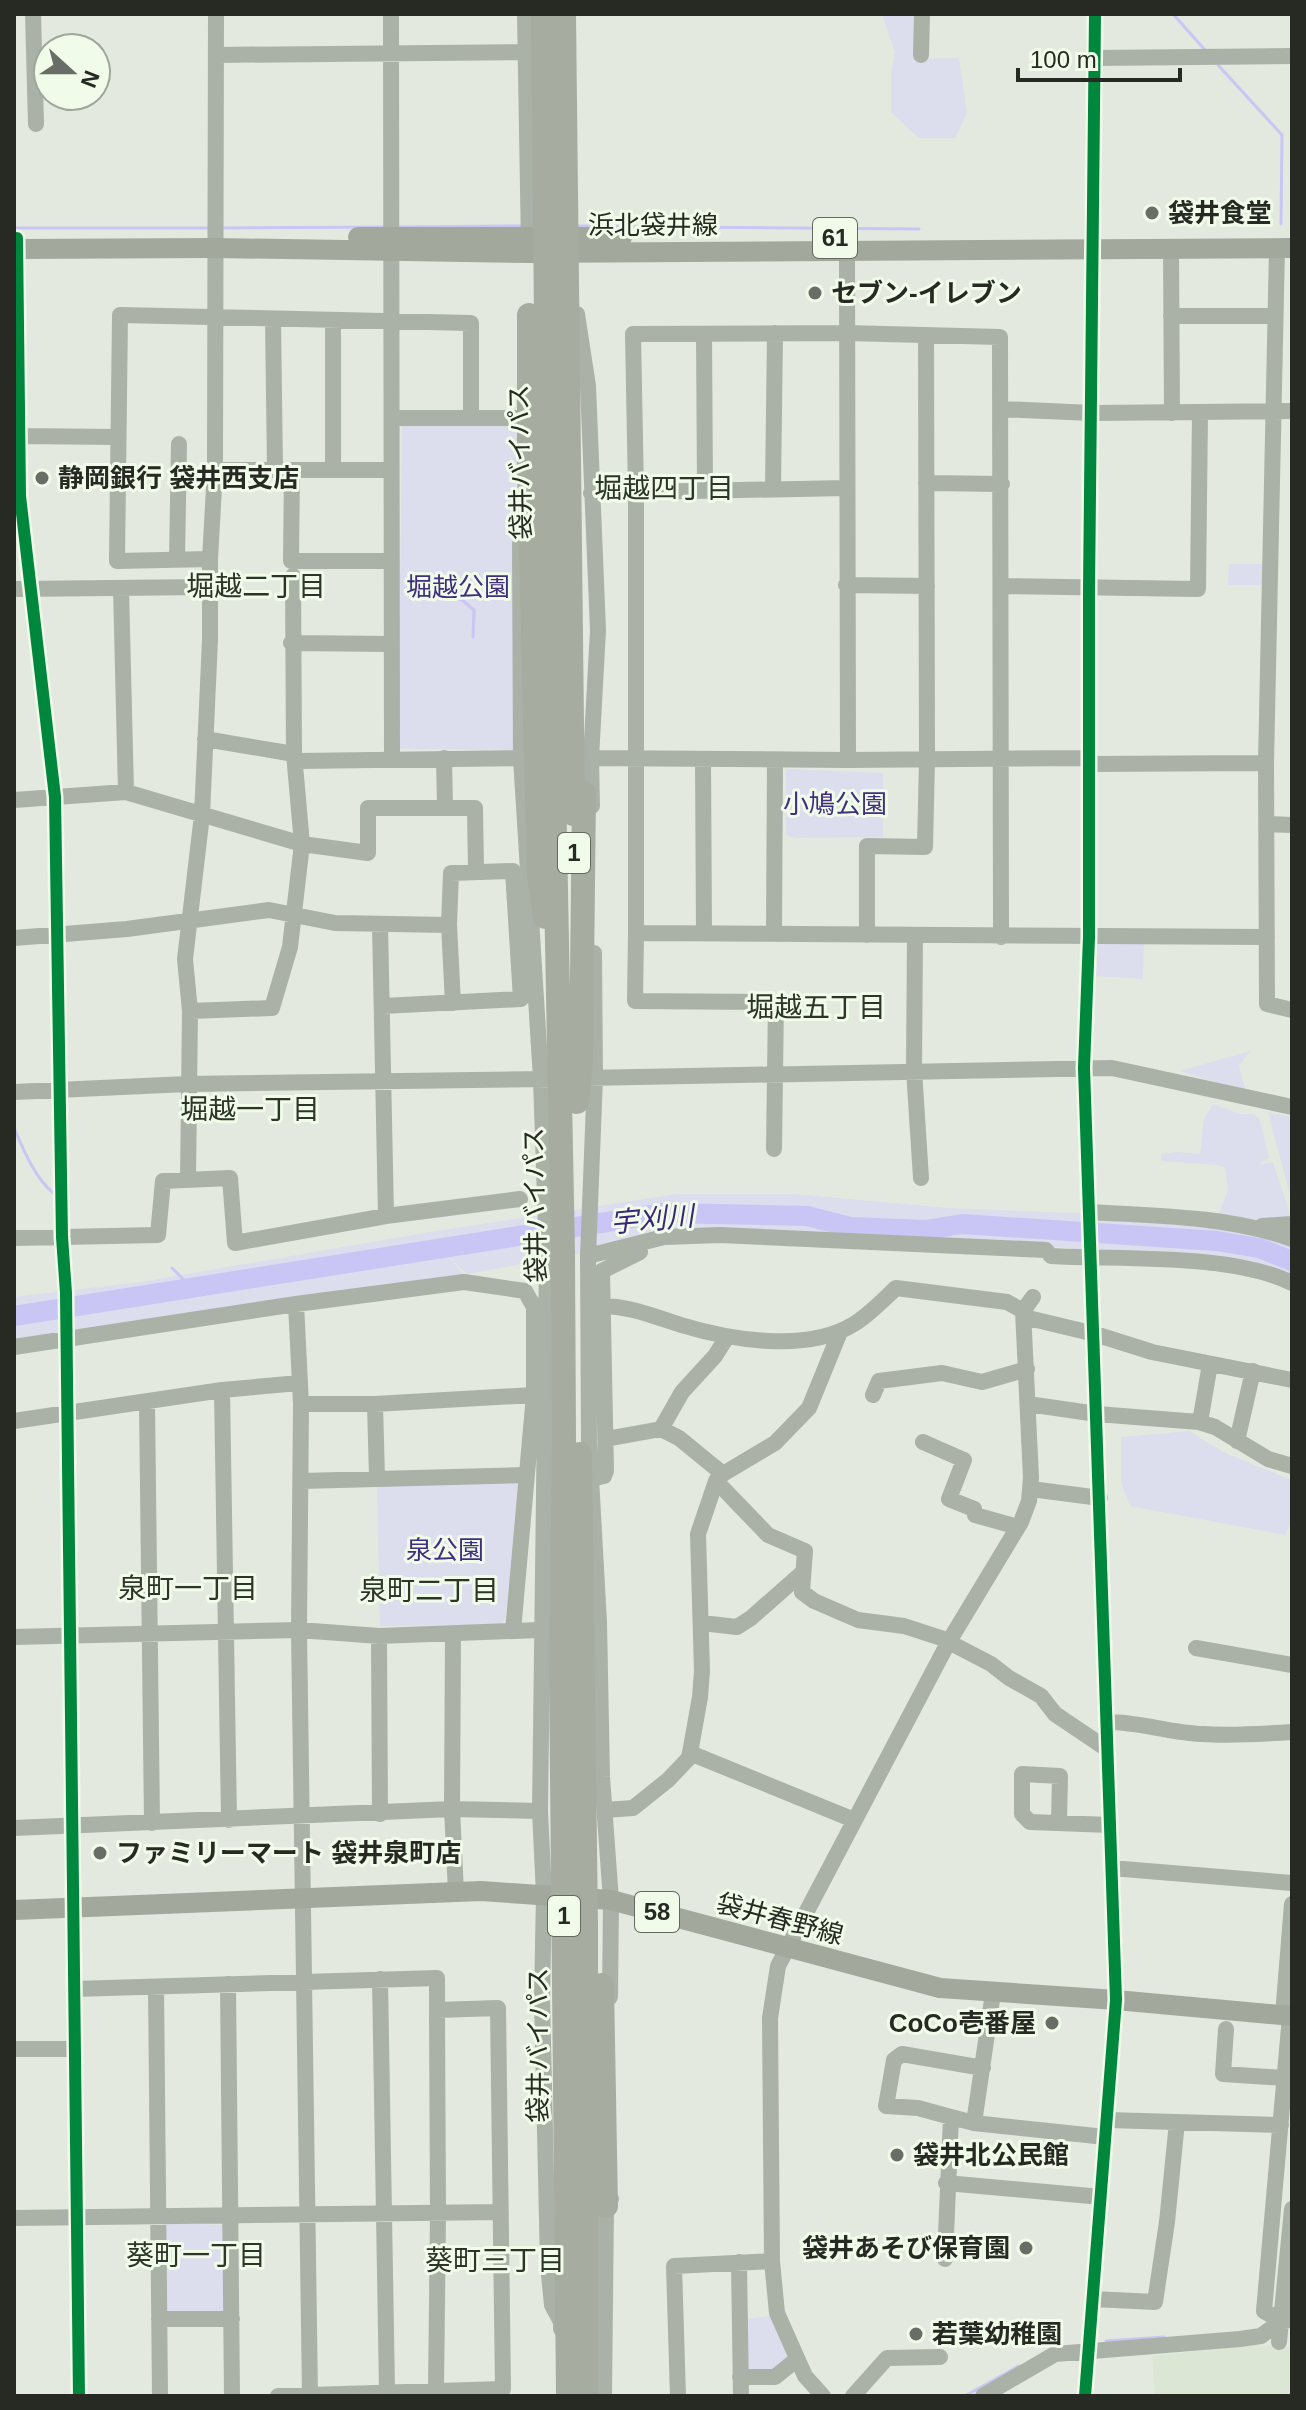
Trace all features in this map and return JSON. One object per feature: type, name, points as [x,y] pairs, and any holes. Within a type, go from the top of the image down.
[{"type":"highway","name":"袋井バイパス","points":[[543,14],[547,407],[578,1358],[584,1743],[586,2396]]},
{"type":"highway","name":"袋井バイパス","points":[[564,14],[569,1102],[561,1674],[568,2396]]},
{"type":"highway","points":[[569,1102],[581,1064],[585,840],[577,243]]},
{"type":"highway","points":[[528,245],[531,560],[539,875],[553,967],[555,1045],[569,1102]]},
{"type":"highway","points":[[561,1674],[556,2023],[561,2322]]},
{"type":"highway","points":[[584,1743],[600,1915],[606,2206]]},
{"type":"main road","name":"浜北袋井線","points":[[577,243],[847,252],[1287,245]]},
{"type":"main road","name":"浜北袋井線","points":[[16,244],[1287,245]]},
{"type":"main road","name":"袋井春野線","points":[[14,1910],[456,1892],[611,1900],[940,1988],[1288,2015]]},
{"type":"street","points":[[33,14],[36,124]]},
{"type":"street","points":[[188,1180],[190,1011],[185,959],[202,815],[215,470],[216,14]]},
{"type":"street","points":[[391,14],[392,759]]},
{"type":"street","points":[[525,14],[528,245]]},
{"type":"street","points":[[574,14],[577,243]]},
{"type":"street","points":[[921,55],[922,14]]},
{"type":"street","points":[[1085,2396],[1116,2000],[1084,1068],[1089,937],[1095,14]]},
{"type":"street","points":[[216,55],[524,52]]},
{"type":"street","points":[[1094,58],[1292,56]]},
{"type":"street","points":[[16,244],[22,589],[55,797],[68,1412],[79,2396]]},
{"type":"street","points":[[1287,245],[1275,316],[1272,411],[1266,763],[1267,1004],[1292,1010]]},
{"type":"street","points":[[1171,249],[1172,413]]},
{"type":"street","points":[[847,252],[845,488],[848,760]]},
{"type":"street","points":[[577,314],[588,386],[598,630],[591,758],[595,1078],[588,1256],[591,1479],[611,1900],[609,2042],[616,2187],[614,2196],[606,2206],[604,2396]]},
{"type":"street","points":[[210,559],[117,561],[120,315],[471,323],[471,418]]},
{"type":"street","points":[[1171,316],[1275,316]]},
{"type":"street","points":[[273,320],[275,470]]},
{"type":"street","points":[[333,320],[333,470]]},
{"type":"street","points":[[773,489],[775,333]]},
{"type":"street","points":[[774,1149],[776,1002],[635,1001],[637,758],[633,334],[847,333],[1000,337],[1001,937]]},
{"type":"street","points":[[704,334],[705,491]]},
{"type":"street","points":[[867,935],[867,846],[925,847],[926,335]]},
{"type":"street","points":[[529,379],[523,418],[519,576],[521,758],[541,1079],[547,1257],[546,1628],[540,1811],[544,1895],[542,1998],[548,2265],[552,2305],[561,2322],[561,2396]]},
{"type":"street","points":[[1002,409],[1092,413],[1292,411]]},
{"type":"street","points":[[1002,586],[1198,589],[1200,413]]},
{"type":"street","points":[[392,418],[523,418]]},
{"type":"street","points":[[19,436],[117,437]]},
{"type":"street","points":[[177,560],[179,444]]},
{"type":"street","points":[[215,470],[391,470]]},
{"type":"street","points":[[292,470],[291,561],[391,561]]},
{"type":"street","points":[[926,483],[1002,484]]},
{"type":"street","points":[[591,493],[845,488]]},
{"type":"street","points":[[190,1011],[272,1008],[290,947],[302,844],[291,643],[293,576]]},
{"type":"street","points":[[846,585],[927,586]]},
{"type":"street","points":[[22,589],[209,587]]},
{"type":"street","points":[[121,588],[126,792]]},
{"type":"street","points":[[291,643],[390,644]]},
{"type":"street","points":[[205,739],[295,758],[1001,758],[1266,763]]},
{"type":"street","points":[[444,758],[445,807]]},
{"type":"street","points":[[703,759],[704,933]]},
{"type":"street","points":[[774,934],[775,760]]},
{"type":"street","points":[[14,800],[126,792],[302,844],[368,853],[368,808],[475,808],[476,871]]},
{"type":"street","points":[[1267,824],[1292,825]]},
{"type":"street","points":[[383,1006],[453,1003],[521,999],[513,871],[451,873],[449,925],[453,1003]]},
{"type":"street","points":[[14,938],[269,910],[335,923],[449,925]]},
{"type":"street","points":[[380,925],[386,1216]]},
{"type":"street","points":[[636,933],[1267,937]]},
{"type":"street","points":[[915,935],[914,1070],[921,1178]]},
{"type":"street","points":[[14,1092],[187,1084],[1112,1068],[1292,1107]]},
{"type":"street","points":[[14,1238],[158,1235],[163,1181],[230,1178],[235,1243],[386,1216],[520,1199]]},
{"type":"street","points":[[1090,1214],[1184,1217],[1250,1227],[1292,1239]]},
{"type":"street","points":[[1250,1227],[1292,1224]]},
{"type":"street","points":[[588,1256],[664,1237],[720,1235],[1031,1249],[1046,1250],[1051,1256],[1170,1260],[1244,1267],[1276,1275],[1292,1283]]},
{"type":"street","points":[[591,1479],[604,1476],[606,1471],[602,1271],[660,1244],[664,1237]]},
{"type":"street","points":[[14,1347],[464,1282],[525,1291],[534,1307],[534,1395],[513,1631]]},
{"type":"street","points":[[601,1306],[616,1305],[727,1337],[796,1341],[840,1332],[856,1323],[896,1288],[1007,1302],[1152,1352],[1292,1380]]},
{"type":"street","points":[[296,1304],[301,1404],[299,1630],[310,2396]]},
{"type":"street","points":[[823,2396],[805,2376],[796,2360],[777,2313],[772,2261],[770,2018],[778,1966],[948,1643],[1018,1527],[1031,1489],[1027,1308]]},
{"type":"street","points":[[605,1810],[633,1808],[688,1759],[700,1697],[702,1623],[698,1534],[720,1478],[775,1443],[809,1408],[840,1332]]},
{"type":"street","points":[[661,1429],[682,1392],[715,1356],[727,1337]]},
{"type":"street","points":[[1200,1422],[1210,1364]]},
{"type":"street","points":[[873,1395],[879,1381],[942,1373],[982,1382],[1027,1369]]},
{"type":"street","points":[[1237,1441],[1253,1371]]},
{"type":"street","points":[[14,1421],[222,1390],[299,1383]]},
{"type":"street","points":[[222,1390],[229,1820]]},
{"type":"street","points":[[301,1404],[375,1404],[534,1395]]},
{"type":"street","points":[[147,1403],[152,1823]]},
{"type":"street","points":[[375,1404],[377,1478]]},
{"type":"street","points":[[1028,1404],[1097,1414],[1200,1422],[1215,1427],[1268,1459],[1292,1466]]},
{"type":"street","points":[[606,1439],[661,1429],[679,1438],[720,1478],[768,1535],[805,1551],[802,1592],[814,1601],[858,1620],[904,1626],[941,1638],[991,1664],[1041,1696],[1055,1714],[1107,1749]]},
{"type":"street","points":[[923,1442],[964,1460],[949,1499],[974,1509],[975,1515],[1018,1527]]},
{"type":"street","points":[[301,1481],[526,1475]]},
{"type":"street","points":[[1031,1489],[1100,1498]]},
{"type":"street","points":[[702,1623],[737,1627],[802,1573]]},
{"type":"street","points":[[589,1637],[599,1622]]},
{"type":"street","points":[[14,1637],[299,1630],[379,1636],[546,1628]]},
{"type":"street","points":[[453,1634],[452,1809],[456,1892]]},
{"type":"street","points":[[379,1636],[380,1814]]},
{"type":"street","points":[[1196,1648],[1292,1665]]},
{"type":"street","points":[[1108,1722],[1128,1722],[1200,1734],[1292,1732]]},
{"type":"street","points":[[690,1753],[854,1820]]},
{"type":"street","points":[[14,1828],[452,1809],[540,1811]]},
{"type":"street","points":[[1059,1822],[1110,1825]]},
{"type":"street","points":[[1111,1868],[1292,1883]]},
{"type":"street","points":[[1287,2320],[1264,2311],[1285,2135],[1284,2078],[1292,1904]]},
{"type":"street","points":[[74,1989],[437,1978],[436,2390]]},
{"type":"street","points":[[380,1979],[387,2391]]},
{"type":"street","points":[[228,1984],[232,2396]]},
{"type":"street","points":[[156,1987],[160,2396]]},
{"type":"street","points":[[974,2123],[993,1993]]},
{"type":"street","points":[[278,2396],[503,2389],[498,2008],[437,2010]]},
{"type":"street","points":[[1226,2029],[1223,2074],[1284,2078]]},
{"type":"street","points":[[14,2049],[74,2049]]},
{"type":"street","points":[[983,2068],[902,2054],[894,2060],[886,2106],[918,2108],[974,2123],[1106,2129],[1177,2122],[1285,2135]]},
{"type":"street","points":[[945,2259],[951,2117]]},
{"type":"street","points":[[1093,2299],[1155,2302],[1177,2122]]},
{"type":"street","points":[[946,2183],[1101,2197]]},
{"type":"street","points":[[1279,2342],[1287,2320],[1292,2209]]},
{"type":"street","points":[[14,2218],[499,2212]]},
{"type":"street","points":[[1272,2225],[1290,2227]]},
{"type":"street","points":[[678,2396],[674,2266],[772,2261]]},
{"type":"street","points":[[739,2262],[741,2396]]},
{"type":"street","points":[[159,2319],[232,2319]]},
{"type":"street","points":[[983,2396],[1055,2354],[1261,2336],[1287,2320]]},
{"type":"street","points":[[853,2396],[887,2358],[940,2357]]},
{"type":"street","points":[[740,2377],[775,2377],[796,2360]]},
{"type":"shaded area","points":[[1255,2345],[1292,2347],[1292,2396],[1155,2396],[1152,2356]]},
{"type":"green space","points":[[882,14],[914,14],[915,59],[959,58],[967,113],[955,138],[919,138],[891,112],[891,73],[895,52]]},
{"type":"green space","name":"堀越公園","points":[[402,425],[517,426],[513,750],[398,749]]},
{"type":"green space","points":[[1229,564],[1263,564],[1262,585],[1228,585]]},
{"type":"green space","name":"小鳩公園","points":[[786,769],[883,773],[883,837],[795,838],[786,835]]},
{"type":"green space","points":[[1097,942],[1144,943],[1143,979],[1096,976]]},
{"type":"green space","points":[[1250,1051],[1239,1066],[1246,1092],[1180,1071]]},
{"type":"green space","points":[[1213,1104],[1240,1114],[1254,1114],[1260,1120],[1269,1158],[1257,1165],[1273,1162],[1292,1220],[1292,1282],[1268,1270],[1046,1246],[782,1235],[594,1251],[467,1274],[448,1257],[472,1283],[223,1316],[67,1330],[14,1342],[14,1297],[141,1282],[424,1233],[676,1194],[794,1194],[948,1208],[1218,1216],[1228,1190],[1225,1168],[1161,1161],[1161,1154],[1200,1154],[1204,1119]]},
{"type":"green space","points":[[1268,1112],[1292,1117],[1292,1203]]},
{"type":"green space","points":[[1189,1431],[1225,1453],[1292,1480],[1292,1520],[1285,1535],[1130,1506],[1121,1483],[1121,1437]]},
{"type":"green space","name":"泉公園","points":[[516,1482],[520,1486],[505,1620],[499,1625],[380,1626],[377,1484]]},
{"type":"green space","points":[[164,2223],[227,2225],[225,2315],[162,2314]]},
{"type":"green space","points":[[771,2316],[791,2358],[775,2377],[744,2376],[746,2319]]},
{"type":"waterway","points":[[1173,14],[1205,50]]},
{"type":"waterway","points":[[1218,65],[1282,135],[1281,224]]},
{"type":"waterway","points":[[398,227],[523,226]]},
{"type":"waterway","points":[[574,226],[919,229]]},
{"type":"waterway","points":[[222,228],[387,227]]},
{"type":"waterway","points":[[14,228],[211,228]]},
{"type":"waterway","points":[[444,595],[462,600],[474,610],[473,637]]},
{"type":"waterway","points":[[14,1128],[35,1171],[53,1193]]},
{"type":"waterway","name":"宇刈川","points":[[14,1316],[664,1213],[807,1216],[850,1227],[926,1230],[962,1224],[1217,1241],[1259,1248],[1292,1261]]},
{"type":"waterway","points":[[172,1268],[193,1289]]},
{"type":"waterway","points":[[1106,2341],[1164,2337]]},
{"type":"waterway","points":[[965,2396],[1019,2366]]},
{"type":"cycle path","points":[[1085,2396],[1116,2000],[1084,1068],[1089,937],[1095,14]]},
{"type":"cycle path","points":[[17,238],[20,496],[55,797],[62,1237],[66,1293],[79,2396]]},
{"type":"place","name":"袋井食堂","points":[[1152,213]]},
{"type":"place","name":"セブン-イレブン","points":[[815,293]]},
{"type":"place","name":"静岡銀行 袋井西支店","points":[[42,478]]},
{"type":"place","name":"ファミリーマート 袋井泉町店","points":[[100,1853]]},
{"type":"place","name":"CoCo壱番屋","points":[[1052,2023]]},
{"type":"place","name":"袋井北公民館","points":[[897,2155]]},
{"type":"place","name":"袋井あそび保育園","points":[[1026,2248]]},
{"type":"place","name":"若葉幼稚園","points":[[916,2334]]},
{"type":"district","name":"堀越四丁目","points":[[664,488]]},
{"type":"district","name":"堀越二丁目","points":[[256,586]]},
{"type":"district","name":"堀越五丁目","points":[[816,1007]]},
{"type":"district","name":"堀越一丁目","points":[[250,1109]]},
{"type":"district","name":"泉町一丁目","points":[[188,1588]]},
{"type":"district","name":"泉町二丁目","points":[[429,1590]]},
{"type":"district","name":"葵町一丁目","points":[[196,2255]]},
{"type":"district","name":"葵町三丁目","points":[[495,2260]]}]
